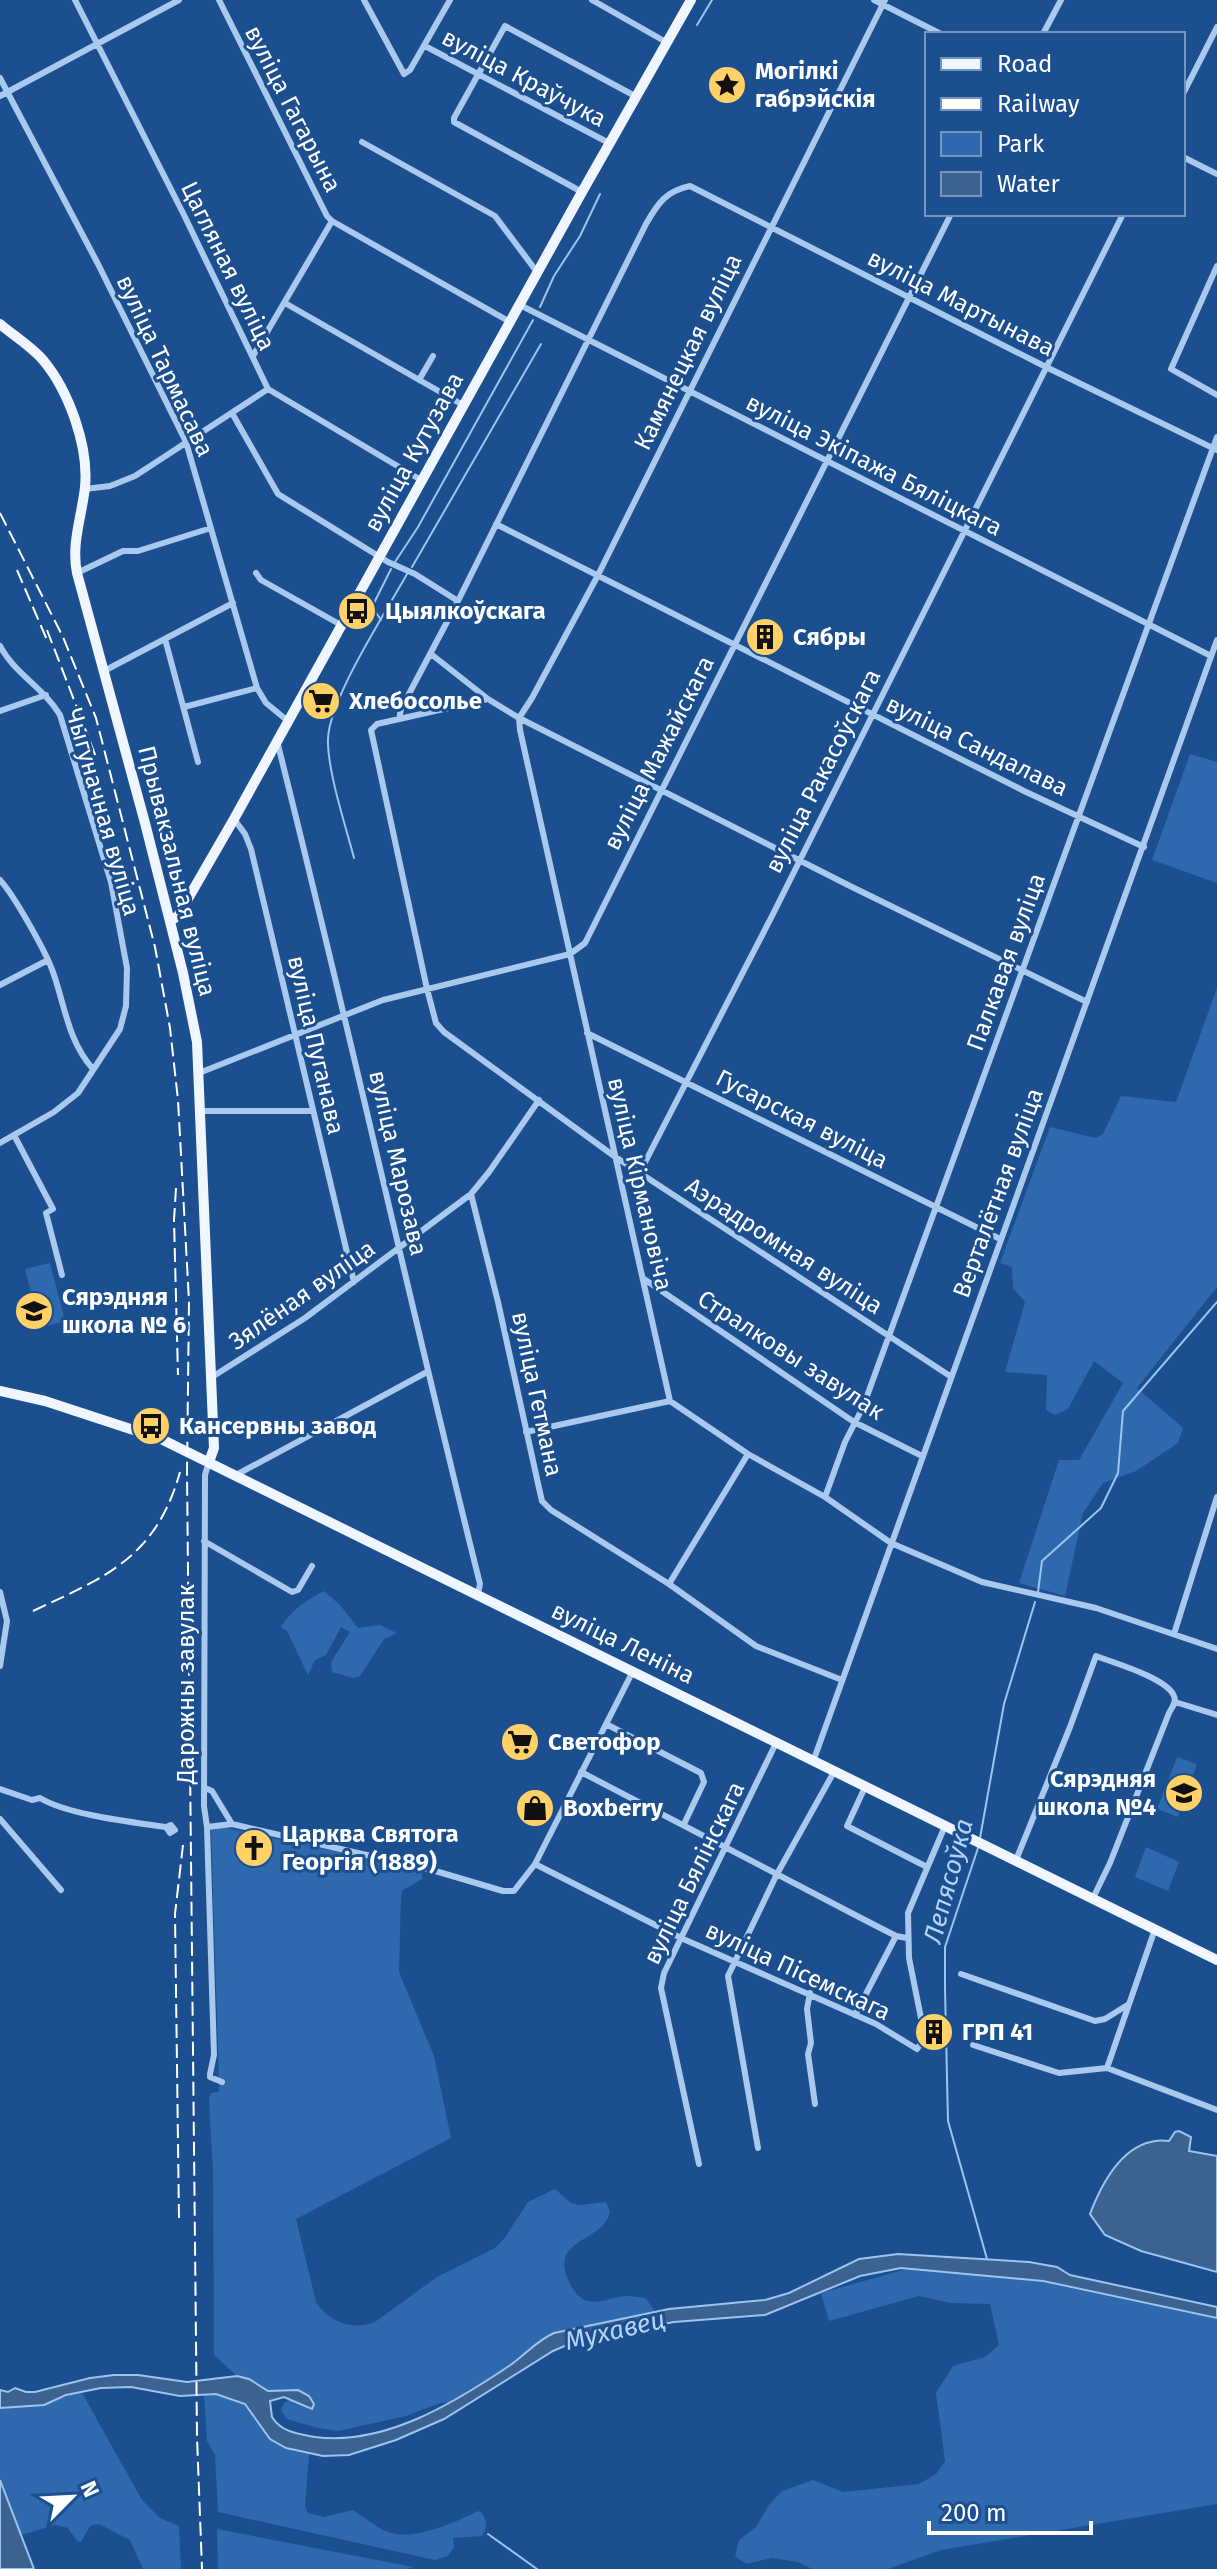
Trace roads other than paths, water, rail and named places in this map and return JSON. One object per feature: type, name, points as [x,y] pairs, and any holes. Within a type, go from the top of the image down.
[{"type":"main road","name":"вуліца Кутузава","points":[[170,921],[178,916],[234,819],[691,0]]},
{"type":"main road","name":"Прывакзальная вуліца","points":[[0,324],[34,351],[60,387],[75,425],[83,455],[85,489],[75,541],[77,573],[170,921],[193,1020],[202,1111],[212,1377],[214,1448],[209,1462]]},
{"type":"main road","name":"вуліца Леніна","points":[[0,1391],[45,1401],[148,1433],[973,1837],[1217,1960]]},
{"type":"street","name":"Цагляная вуліца","points":[[75,0],[268,389],[421,480]]},
{"type":"street","points":[[4,94],[179,0]]},
{"type":"street","name":"вуліца Гагарына","points":[[219,0],[309,184],[332,221],[510,322]]},
{"type":"street","points":[[364,0],[402,74],[410,70],[425,46]]},
{"type":"street","name":"вуліца Краўчука","points":[[450,0],[425,46],[609,143]]},
{"type":"street","points":[[592,0],[666,42]]},
{"type":"street","points":[[874,0],[884,2],[937,32]]},
{"type":"street","points":[[1044,32],[1061,0]]},
{"type":"street","name":"Камянецкая вуліца","points":[[519,718],[597,577],[884,2]]},
{"type":"street","points":[[582,192],[454,122],[454,118],[505,26],[635,96]]},
{"type":"street","points":[[1185,91],[1213,43],[1217,27]]},
{"type":"street","name":"вуліца Тармасава","points":[[0,78],[4,94],[98,264],[186,442],[257,688],[266,703],[288,721]]},
{"type":"street","points":[[362,142],[495,216],[537,272]]},
{"type":"street","points":[[1185,158],[1217,174]]},
{"type":"street","name":"вуліца Мартынава","points":[[588,341],[659,200],[690,186],[1215,449]]},
{"type":"street","name":"вуліца Мажайскага","points":[[570,954],[579,949],[590,935],[950,216]]},
{"type":"street","name":"вуліца Ракасоўскага","points":[[640,1172],[1122,216]]},
{"type":"street","points":[[252,356],[332,221]]},
{"type":"street","points":[[1217,266],[1171,369],[1217,395]]},
{"type":"street","points":[[285,303],[463,405]]},
{"type":"street","name":"вуліца Экіпажа Бяліцкага","points":[[520,305],[1211,656]]},
{"type":"street","points":[[399,719],[401,709],[588,341]]},
{"type":"street","points":[[419,380],[433,356]]},
{"type":"street","points":[[85,489],[110,486],[135,476],[268,389]]},
{"type":"street","points":[[232,413],[278,494],[458,601]]},
{"type":"street","name":"Палкавая вуліца","points":[[825,1497],[854,1422],[863,1407],[1217,437]]},
{"type":"street","name":"вуліца Сандалава","points":[[496,524],[733,646],[1144,847]]},
{"type":"street","points":[[77,573],[123,551],[138,551],[211,528]]},
{"type":"street","points":[[256,573],[261,580],[341,625]]},
{"type":"street","points":[[104,671],[233,603]]},
{"type":"street","points":[[165,639],[198,762]]},
{"type":"street","name":"Верталётная вуліца","points":[[814,1759],[1217,640]]},
{"type":"street","name":"Чыгуначная вуліца","points":[[0,646],[46,695],[60,715],[111,882],[127,968],[128,991],[120,1029],[78,1093],[54,1112],[0,1143]]},
{"type":"street","points":[[431,654],[488,699],[519,718],[1087,1002]]},
{"type":"street","points":[[184,707],[257,688]]},
{"type":"street","points":[[0,711],[46,695]]},
{"type":"street","points":[[427,989],[370,734],[377,724],[488,699]]},
{"type":"street","name":"вуліца Кірмановіча","points":[[519,718],[670,1401]]},
{"type":"street","name":"вуліца Марозава","points":[[277,740],[346,1014],[427,1372],[480,1584],[478,1594]]},
{"type":"street","name":"вуліца Пуганава","points":[[234,819],[251,849],[354,1282]]},
{"type":"street","points":[[0,880],[48,960],[72,1034],[81,1055],[93,1069]]},
{"type":"street","points":[[199,1073],[346,1014],[427,989],[570,954]]},
{"type":"street","points":[[0,985],[48,960]]},
{"type":"street","name":"Аэрадромная вуліца","points":[[427,989],[439,1028],[614,1156],[950,1376]]},
{"type":"street","name":"Гусарская вуліца","points":[[587,1033],[1000,1239]]},
{"type":"street","name":"Зялёная вуліца","points":[[212,1377],[268,1343],[471,1194],[539,1100]]},
{"type":"street","points":[[202,1111],[313,1111]]},
{"type":"street","points":[[14,1135],[53,1209],[46,1213],[62,1275]]},
{"type":"street","name":"вуліца Гетмана","points":[[471,1194],[542,1501],[551,1510],[669,1584],[756,1646],[842,1680]]},
{"type":"street","name":"Стралковы завулак","points":[[644,1279],[854,1422],[922,1456]]},
{"type":"street","points":[[236,1475],[427,1372]]},
{"type":"street","points":[[526,1432],[670,1401],[748,1454],[825,1497],[891,1543],[982,1582],[1096,1608],[1217,1649]]},
{"type":"street","points":[[669,1584],[748,1454]]},
{"type":"street","name":"Дарожны завулак","points":[[209,1462],[205,1475],[204,1541],[205,1788],[214,2055],[210,2077],[222,2082]]},
{"type":"street","points":[[1174,1634],[1217,1497]]},
{"type":"street","points":[[204,1541],[292,1592],[298,1590],[312,1566]]},
{"type":"street","points":[[0,1592],[7,1621],[0,1666]]},
{"type":"street","points":[[1016,1860],[1096,1656],[1167,1686],[1175,1702],[1093,1898]]},
{"type":"street","points":[[207,1827],[232,1824],[432,1870],[503,1891],[514,1891],[535,1864],[633,1671]]},
{"type":"street","points":[[1175,1702],[1217,1715]]},
{"type":"street","points":[[606,1724],[701,1773],[704,1782],[684,1824]]},
{"type":"street","name":"вуліца Бялінскага","points":[[699,2164],[661,1988],[664,1973],[777,1741]]},
{"type":"street","points":[[758,2148],[728,1976],[777,1874],[835,1770]]},
{"type":"street","points":[[581,1772],[896,1936],[907,1938],[908,1913],[945,1824]]},
{"type":"street","points":[[866,1785],[847,1826],[927,1867]]},
{"type":"street","points":[[205,1788],[212,1791],[232,1824]]},
{"type":"street","points":[[0,1789],[32,1800],[40,1798],[49,1805],[166,1827]]},
{"type":"street","points":[[0,1819],[61,1890]]},
{"type":"street","name":"вуліца Пісемскага","points":[[535,1864],[681,1938],[810,1993],[917,2049],[925,2038],[907,1938]]},
{"type":"street","points":[[1107,2068],[1155,1929]]},
{"type":"street","points":[[855,2015],[896,1936]]},
{"type":"street","points":[[961,1974],[1095,2021],[1105,2019],[1129,2004]]},
{"type":"street","points":[[810,1993],[807,2009],[811,2043],[808,2054],[815,2104]]},
{"type":"street","points":[[973,2045],[1059,2073],[1107,2068],[1217,2110]]},
{"type":"water","points":[[1179,2131],[1191,2137],[1189,2151],[1217,2156],[1217,2272],[1141,2251],[1105,2235],[1090,2214],[1118,2163],[1140,2146],[1154,2141],[1169,2141]]},
{"type":"water","name":"Мухавец","points":[[898,2254],[1029,2262],[1057,2267],[1070,2275],[1217,2307],[1217,2318],[1043,2281],[901,2268],[860,2276],[765,2315],[674,2322],[576,2341],[553,2351],[444,2419],[396,2440],[349,2455],[323,2456],[286,2448],[270,2439],[245,2404],[216,2394],[180,2396],[131,2387],[101,2388],[66,2395],[44,2405],[0,2408],[0,2390],[8,2392],[15,2388],[35,2392],[114,2375],[187,2382],[237,2376],[249,2379],[268,2391],[298,2390],[309,2396],[314,2404],[312,2409],[284,2397],[270,2401],[272,2417],[285,2429],[315,2437],[367,2435],[417,2419],[442,2407],[509,2366],[554,2333],[669,2309],[765,2300],[789,2293],[859,2259]]},
{"type":"water","points":[[0,2480],[34,2569],[0,2569]]},
{"type":"waterway","points":[[697,25],[712,0]]},
{"type":"waterway","points":[[540,307],[600,194]]},
{"type":"waterway","points":[[395,562],[418,527],[533,320]]},
{"type":"waterway","points":[[412,567],[541,344]]},
{"type":"waterway","points":[[381,620],[372,607],[391,569]]},
{"type":"waterway","points":[[354,858],[331,766],[328,739],[331,722],[348,679],[407,574]]},
{"type":"waterway","name":"Лепясоўка","points":[[1038,1592],[1042,1561],[1101,1508],[1118,1473],[1123,1411],[1217,1302]]},
{"type":"waterway","name":"Лепясоўка","points":[[980,1838],[1004,1704],[1035,1602]]},
{"type":"waterway","name":"Лепясоўка","points":[[978,1848],[945,1947],[945,1989],[948,2121],[987,2259]]},
{"type":"waterway","points":[[488,2534],[537,2569]]},
{"type":"railway","points":[[0,513],[63,637],[96,718],[155,947],[170,1028],[178,1100],[189,1301],[187,1473],[197,2437],[202,2569]]},
{"type":"railway","points":[[17,570],[47,640]]},
{"type":"railway","points":[[47,630],[96,757]]},
{"type":"railway","points":[[176,1188],[178,1375]]},
{"type":"railway","points":[[33,1611],[106,1574],[143,1544],[170,1501],[180,1472]]},
{"type":"railway","points":[[179,2218],[175,1914],[183,1845]]},
{"type":"place","name":"Могілкі габрэйскія","points":[[727,85]]},
{"type":"place","name":"Цыялкоўскага","points":[[357,611]]},
{"type":"place","name":"Сябры","points":[[765,637]]},
{"type":"place","name":"Хлебосолье","points":[[321,701]]},
{"type":"place","name":"Сярэдняя школа № 6","points":[[34,1311]]},
{"type":"place","name":"Кансервны завод","points":[[151,1426]]},
{"type":"place","name":"Светофор","points":[[520,1742]]},
{"type":"place","name":"Сярэдняя школа №4","points":[[1184,1793]]},
{"type":"place","name":"Boxberry","points":[[535,1808]]},
{"type":"place","name":"Царква Святога Георгія (1889)","points":[[254,1848]]},
{"type":"place","name":"ГРП 41","points":[[934,2032]]}]
